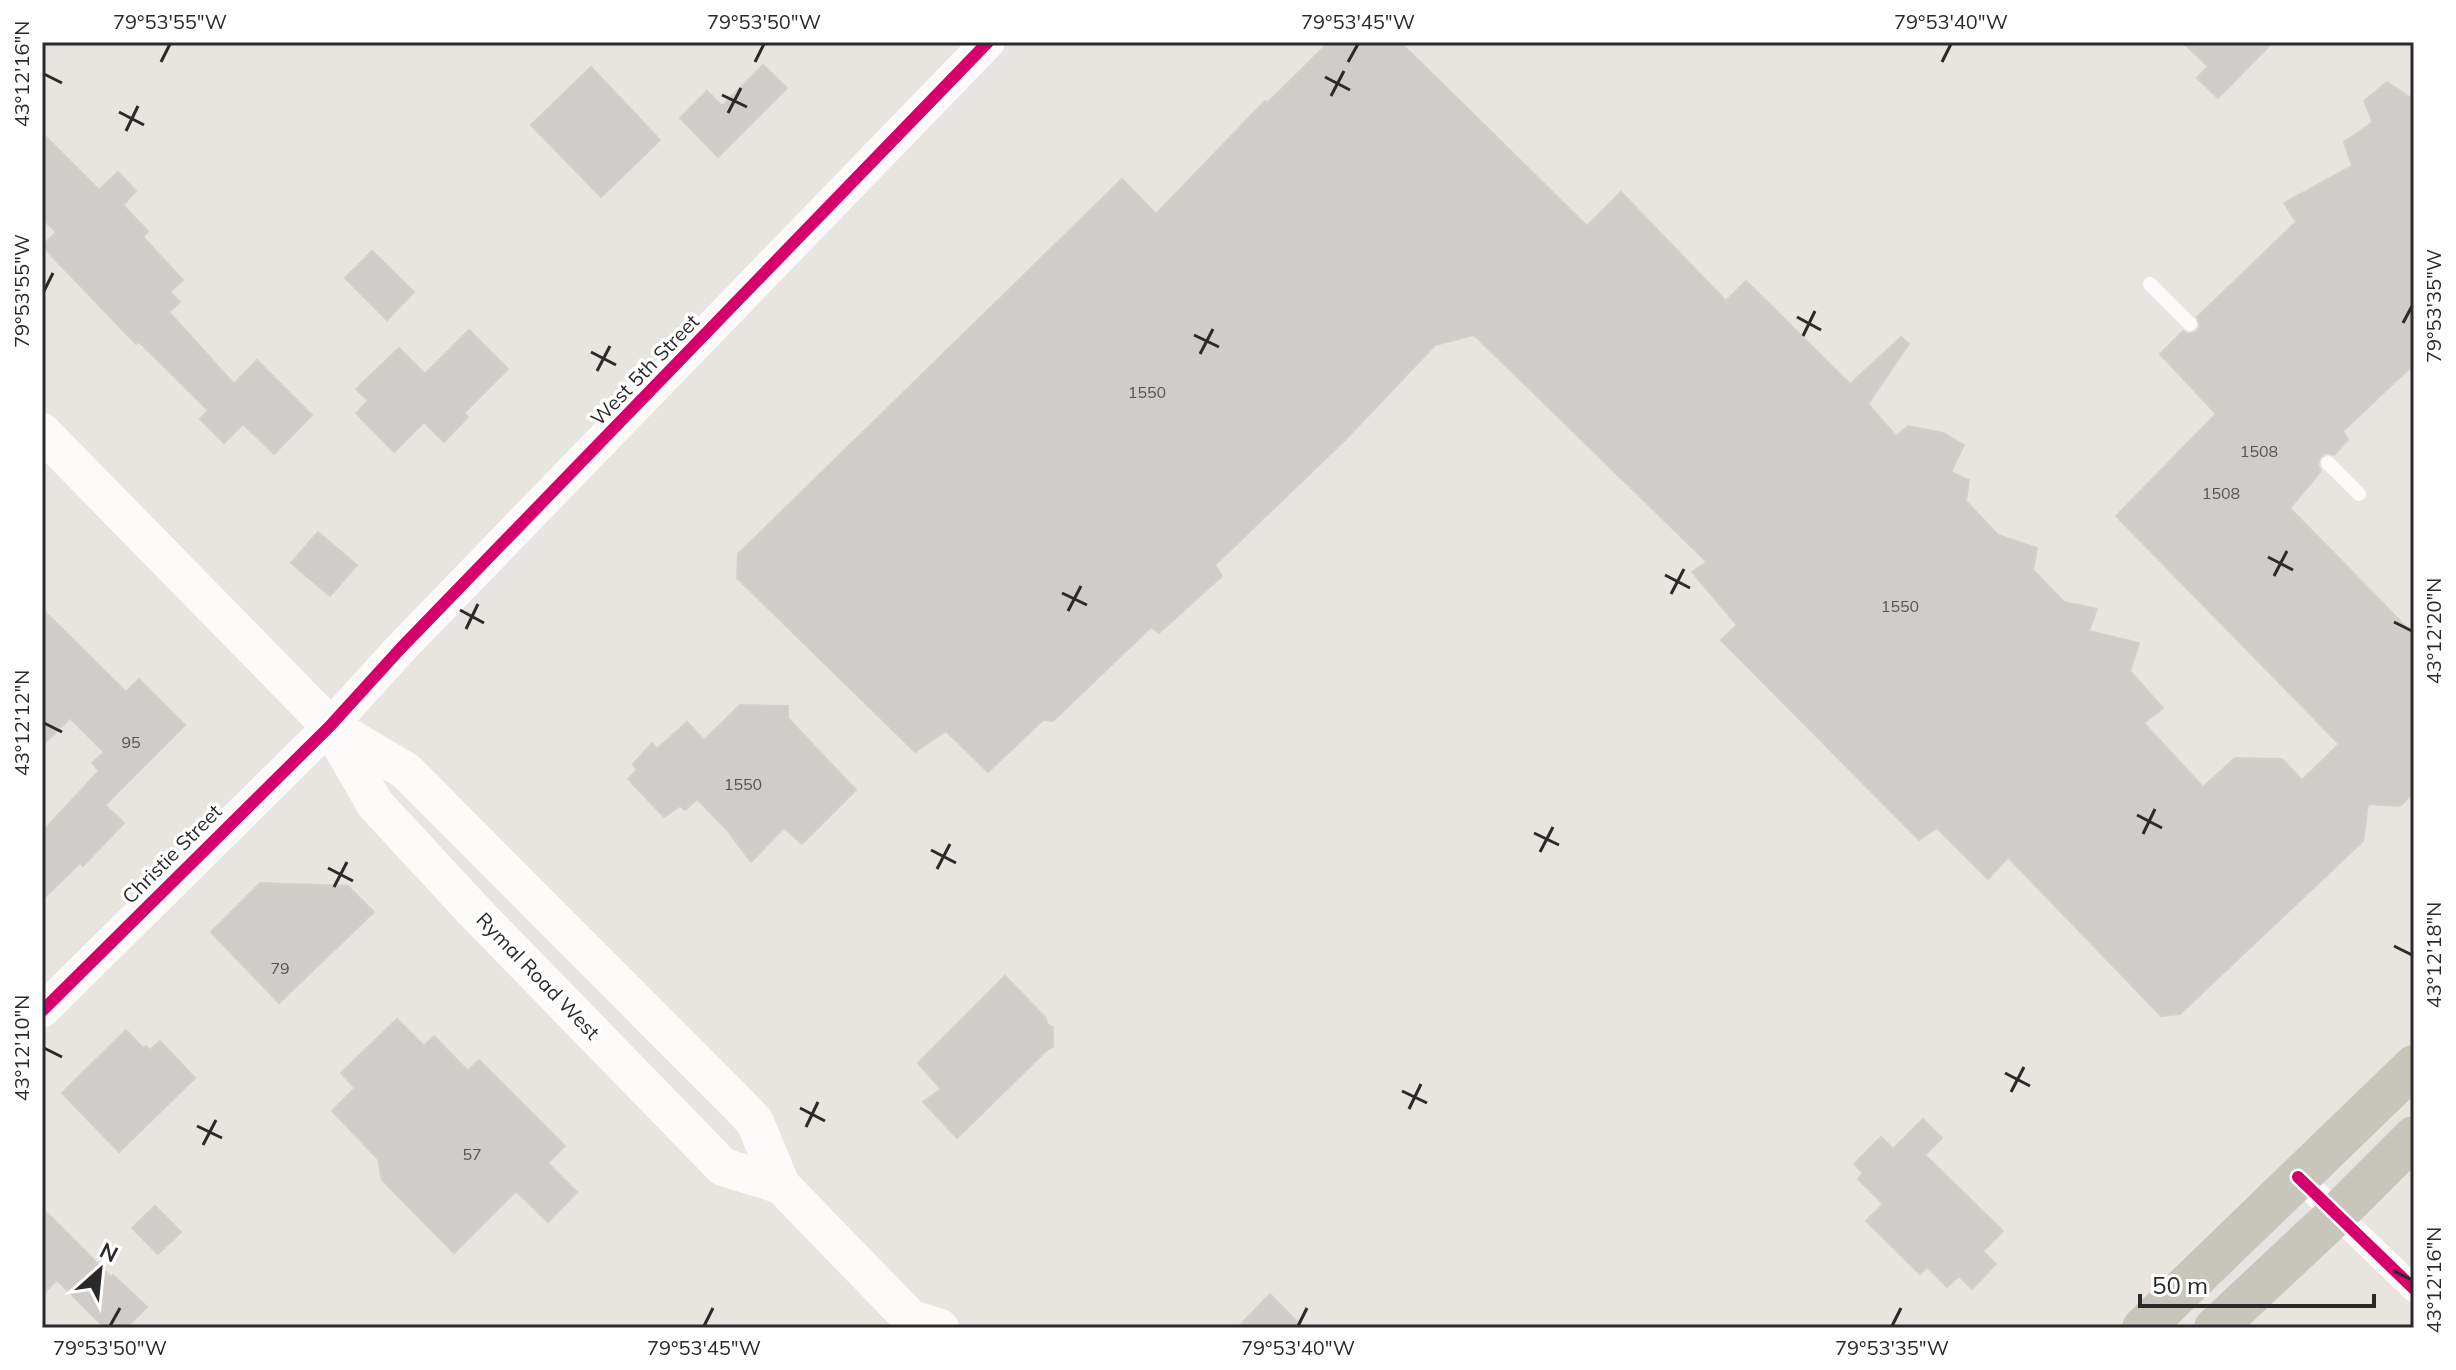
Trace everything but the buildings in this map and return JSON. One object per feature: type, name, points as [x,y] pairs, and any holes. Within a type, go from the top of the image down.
[{"type":"main road","name":"Rymal Road West","points":[[42,432],[330,726],[375,804],[474,911],[723,1167],[781,1185]]},
{"type":"main road","name":"Rymal Road West","points":[[330,726],[406,771],[740,1106],[755,1122],[781,1185],[921,1325]]},
{"type":"main road","points":[[2143,1328],[2414,1066]]},
{"type":"main road","points":[[2215,1328],[2414,1137]]},
{"type":"street","name":"West 5th Street","points":[[330,726],[401,648],[988,42]]},
{"type":"street","name":"Christie Street","points":[[42,1011],[330,726]]},
{"type":"street","points":[[2298,1177],[2414,1289]]},
{"type":"lane","points":[[2150,284],[2190,324]]},
{"type":"lane","points":[[2328,463],[2359,494]]},
{"type":"cycle path","points":[[42,1011],[330,726],[401,648],[988,42]]},
{"type":"cycle path","points":[[2298,1177],[2414,1289]]}]
